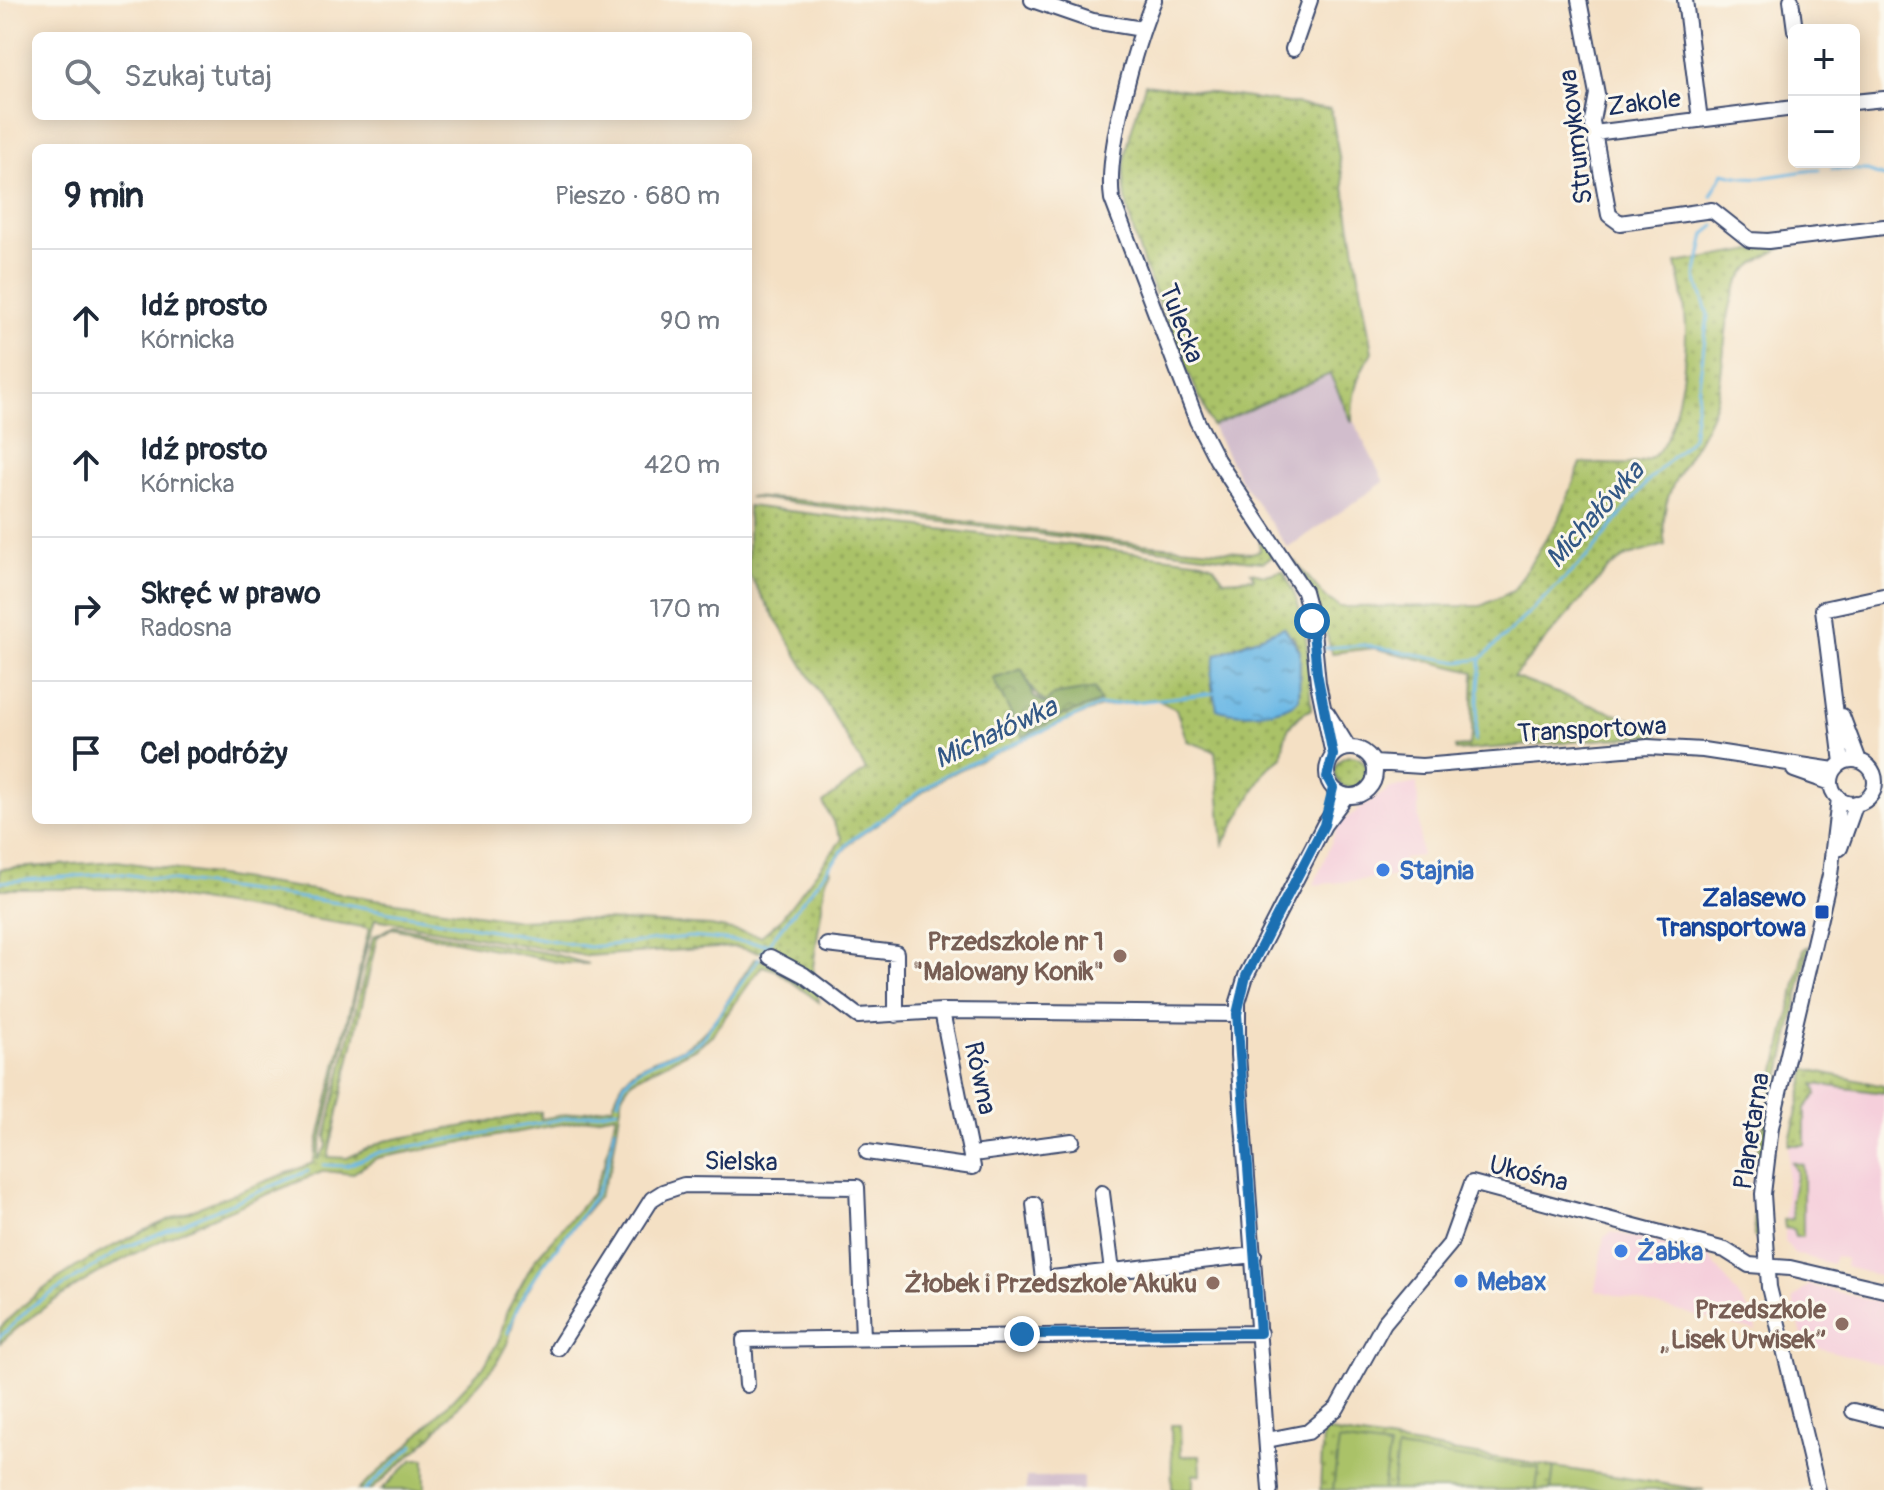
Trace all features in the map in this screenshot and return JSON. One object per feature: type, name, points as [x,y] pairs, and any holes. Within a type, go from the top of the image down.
[{"type":"street","points":[[1032,0],[1093,21],[1142,29]]},
{"type":"street","name":"Tulecka","points":[[1154,0],[1142,29],[1112,160],[1110,187],[1115,208],[1190,408],[1223,469],[1304,591],[1315,637],[1333,755]]},
{"type":"street","points":[[1293,49],[1310,0]]},
{"type":"street","name":"Zakole","points":[[1685,0],[1700,120]]},
{"type":"street","points":[[1791,0],[1794,24]]},
{"type":"street","name":"Strumykowa","points":[[1584,1],[1597,94],[1592,121],[1609,215],[1620,223],[1712,210],[1750,240],[1768,241],[1884,227]]},
{"type":"street","points":[[1860,101],[1884,99]]},
{"type":"street","name":"Zakole","points":[[1594,133],[1788,109]]},
{"type":"street","points":[[1837,704],[1859,761],[1868,766],[1879,781],[1877,796],[1856,803],[1839,798],[1836,772],[1837,704],[1823,609],[1883,596]]},
{"type":"street","points":[[1324,710],[1348,747]]},
{"type":"street","points":[[1348,747],[1364,751],[1374,770],[1361,794],[1340,792],[1326,771],[1333,755],[1348,747]]},
{"type":"street","name":"Transportowa","points":[[1374,770],[1648,747],[1703,750],[1836,772]]},
{"type":"street","points":[[1836,772],[1859,761]]},
{"type":"street","points":[[1270,1490],[1237,1014],[1246,976],[1340,792]]},
{"type":"street","name":"Planetarna","points":[[1818,1490],[1766,1265],[1763,1211],[1766,1156],[1830,875],[1839,798]]},
{"type":"street","name":"Planetarna","points":[[1830,875],[1856,803]]},
{"type":"street","points":[[827,945],[896,953],[896,1015]]},
{"type":"street","points":[[770,957],[804,975],[858,1016],[942,1011],[1237,1014]]},
{"type":"street","name":"Równa","points":[[867,1152],[973,1167],[973,1154],[942,1011]]},
{"type":"street","name":"Równa","points":[[973,1154],[1072,1141]]},
{"type":"street","name":"Ukośna","points":[[1267,1440],[1308,1432],[1337,1408],[1384,1323],[1450,1244],[1472,1183],[1725,1250],[1749,1265],[1766,1265]]},
{"type":"street","name":"Sielska","points":[[558,1348],[652,1199],[684,1185],[857,1187],[863,1337]]},
{"type":"street","points":[[1102,1193],[1112,1271]]},
{"type":"street","points":[[1034,1204],[1043,1279],[1254,1255]]},
{"type":"street","points":[[1766,1265],[1884,1290]]},
{"type":"street","points":[[747,1385],[744,1340],[1260,1333]]},
{"type":"street","points":[[1853,1411],[1884,1419]]},
{"type":"shaded area","points":[[1330,374],[1384,482],[1288,548],[1240,479],[1212,426]]},
{"type":"shaded area","points":[[1417,783],[1421,856],[1403,858],[1406,875],[1314,885],[1339,823],[1391,788]]},
{"type":"shaded area","points":[[1807,1069],[1884,1086],[1884,1277],[1845,1267],[1846,1259],[1835,1256],[1832,1264],[1795,1254],[1785,1242],[1788,1152]]},
{"type":"shaded area","points":[[1612,1232],[1709,1256],[1753,1316],[1756,1331],[1595,1290],[1604,1237]]},
{"type":"shaded area","name":"Przedszkole „Lisek Urwisek”","points":[[1809,1285],[1884,1304],[1884,1365],[1804,1344],[1793,1299]]},
{"type":"shaded area","points":[[1026,1477],[1083,1477],[1083,1490],[1026,1490]]},
{"type":"green space","points":[[1145,84],[1331,109],[1372,352],[1356,385],[1352,422],[1330,374],[1212,426],[1145,268],[1127,205],[1124,179],[1126,155]]},
{"type":"green space","points":[[1790,244],[1754,265],[1744,274],[1737,287],[1731,302],[1715,405],[1672,488],[1666,505],[1665,545],[1625,557],[1609,568],[1513,677],[1657,729],[1658,735],[1456,751],[1455,747],[1468,746],[1472,736],[1474,672],[1374,648],[1332,653],[1316,600],[1294,561],[1325,597],[1340,607],[1481,606],[1513,591],[1560,517],[1581,463],[1642,462],[1659,451],[1667,437],[1678,401],[1686,344],[1684,306],[1676,263]]},
{"type":"green space","points":[[752,497],[797,500],[1141,544],[1251,553],[1260,551],[1259,542],[1263,542],[1273,556],[1263,562]]},
{"type":"green space","points":[[752,506],[1203,561],[1213,565],[1224,580],[1254,578],[1251,572],[1265,575],[1283,571],[1292,588],[1303,621],[1311,709],[1289,728],[1282,757],[1266,770],[1223,845],[1215,751],[1187,741],[1176,709],[1156,699],[1100,707],[946,776],[852,841],[829,867],[831,871],[826,878],[813,967],[815,981],[770,954],[734,947],[586,956],[375,919],[317,1160],[327,1146],[326,1136],[373,937],[394,926],[553,954],[588,964],[562,963],[392,928],[377,937],[328,1157],[347,1158],[384,1141],[541,1112],[541,1119],[613,1106],[620,1088],[639,1067],[688,1045],[709,1027],[755,958],[785,967],[816,986],[819,1002],[776,970],[762,966],[712,1035],[696,1048],[632,1080],[623,1093],[611,1167],[598,1197],[542,1265],[516,1311],[508,1342],[496,1364],[428,1440],[371,1490],[358,1490],[409,1445],[485,1365],[500,1338],[506,1313],[535,1259],[592,1194],[605,1162],[616,1114],[377,1158],[352,1174],[324,1171],[196,1224],[113,1265],[35,1314],[0,1343],[0,1328],[32,1299],[106,1250],[188,1212],[313,1163],[369,928],[123,889],[0,889],[0,869],[117,861],[518,920],[568,918],[711,926],[761,936],[779,921],[842,839],[823,803],[866,770],[752,580]],"holes":[[[1293,636],[1300,651],[1299,699],[1213,698],[1211,675],[1216,655],[1250,640]],[[1022,670],[1036,695],[1052,704],[1100,702],[1059,717],[1023,737]]]},
{"type":"green space","points":[[1022,669],[1034,697],[1045,704],[1053,695],[1095,688],[1100,702],[1059,717],[1023,737],[993,679]]},
{"type":"green space","points":[[1351,756],[1363,760],[1367,772],[1363,784],[1351,788],[1339,784],[1335,772],[1339,760]]},
{"type":"green space","points":[[1809,946],[1759,1173],[1758,1240],[1754,1236],[1754,1226],[1758,1148],[1804,949]]},
{"type":"green space","points":[[1807,1069],[1884,1086],[1884,1093],[1814,1084],[1817,1094],[1805,1108],[1805,1145],[1789,1145]]},
{"type":"green space","points":[[1792,1162],[1803,1165],[1803,1237],[1795,1237],[1793,1229],[1785,1228],[1784,1220],[1793,1219],[1791,1201],[1797,1172]]},
{"type":"green space","points":[[1171,1425],[1180,1425],[1181,1456],[1200,1456],[1201,1474],[1193,1475],[1193,1490],[1172,1490]]},
{"type":"green space","points":[[1323,1431],[1554,1467],[1551,1490],[1320,1490]]},
{"type":"green space","points":[[1339,1441],[1389,1448],[1383,1490],[1333,1490]]},
{"type":"green space","points":[[1397,1449],[1539,1468],[1536,1490],[1392,1490]]},
{"type":"green space","points":[[413,1459],[425,1459],[425,1490],[381,1490]]},
{"type":"green space","points":[[1554,1467],[1704,1490],[1551,1490]]},
{"type":"water","points":[[1284,627],[1300,651],[1299,699],[1282,708],[1260,713],[1217,709],[1211,675],[1216,655]]},
{"type":"waterway","name":"Michałówka","points":[[1832,169],[1864,170],[1884,177]]},
{"type":"waterway","name":"Michałówka","points":[[1711,196],[1723,173],[1761,177],[1819,170]]},
{"type":"waterway","name":"Michałówka","points":[[1323,648],[1364,645],[1459,662],[1481,659],[1591,553],[1647,482],[1692,438],[1708,315],[1696,277],[1705,234],[1715,226]]},
{"type":"waterway","points":[[1475,741],[1481,659]]},
{"type":"waterway","name":"Michałówka","points":[[762,952],[850,841],[944,775],[1098,706],[1215,693]]},
{"type":"waterway","points":[[0,882],[116,873],[339,903],[589,947],[690,937],[768,944]]},
{"type":"waterway","name":"Michałówka","points":[[618,1101],[622,1087],[640,1069],[701,1040],[759,958]]},
{"type":"waterway","points":[[324,1165],[346,1166],[380,1152],[617,1109]]},
{"type":"waterway","name":"Michałówka","points":[[508,1333],[515,1312],[534,1278],[598,1190],[615,1128]]},
{"type":"waterway","points":[[0,1337],[33,1305],[124,1248],[308,1171]]},
{"type":"waterway","name":"Michałówka","points":[[365,1490],[414,1445]]},
{"type":"place","name":"Stajnia","points":[[1383,870]]},
{"type":"place","name":"Zalasewo Transportowa","points":[[1822,912]]},
{"type":"place","name":"Przedszkole nr 1 \"Malowany Konik\"","points":[[1120,956]]},
{"type":"place","name":"Żabka","points":[[1621,1251]]},
{"type":"place","name":"Mebax","points":[[1461,1281]]},
{"type":"place","name":"Żłobek i Przedszkole Akuku","points":[[1213,1283]]},
{"type":"place","name":"Przedszkole „Lisek Urwisek”","points":[[1842,1324]]},
{"type":"route","points":[[1022,1334],[1260,1333],[1237,1014],[1246,976],[1324,825],[1333,788],[1326,771],[1333,755],[1317,673],[1312,621]]}]
